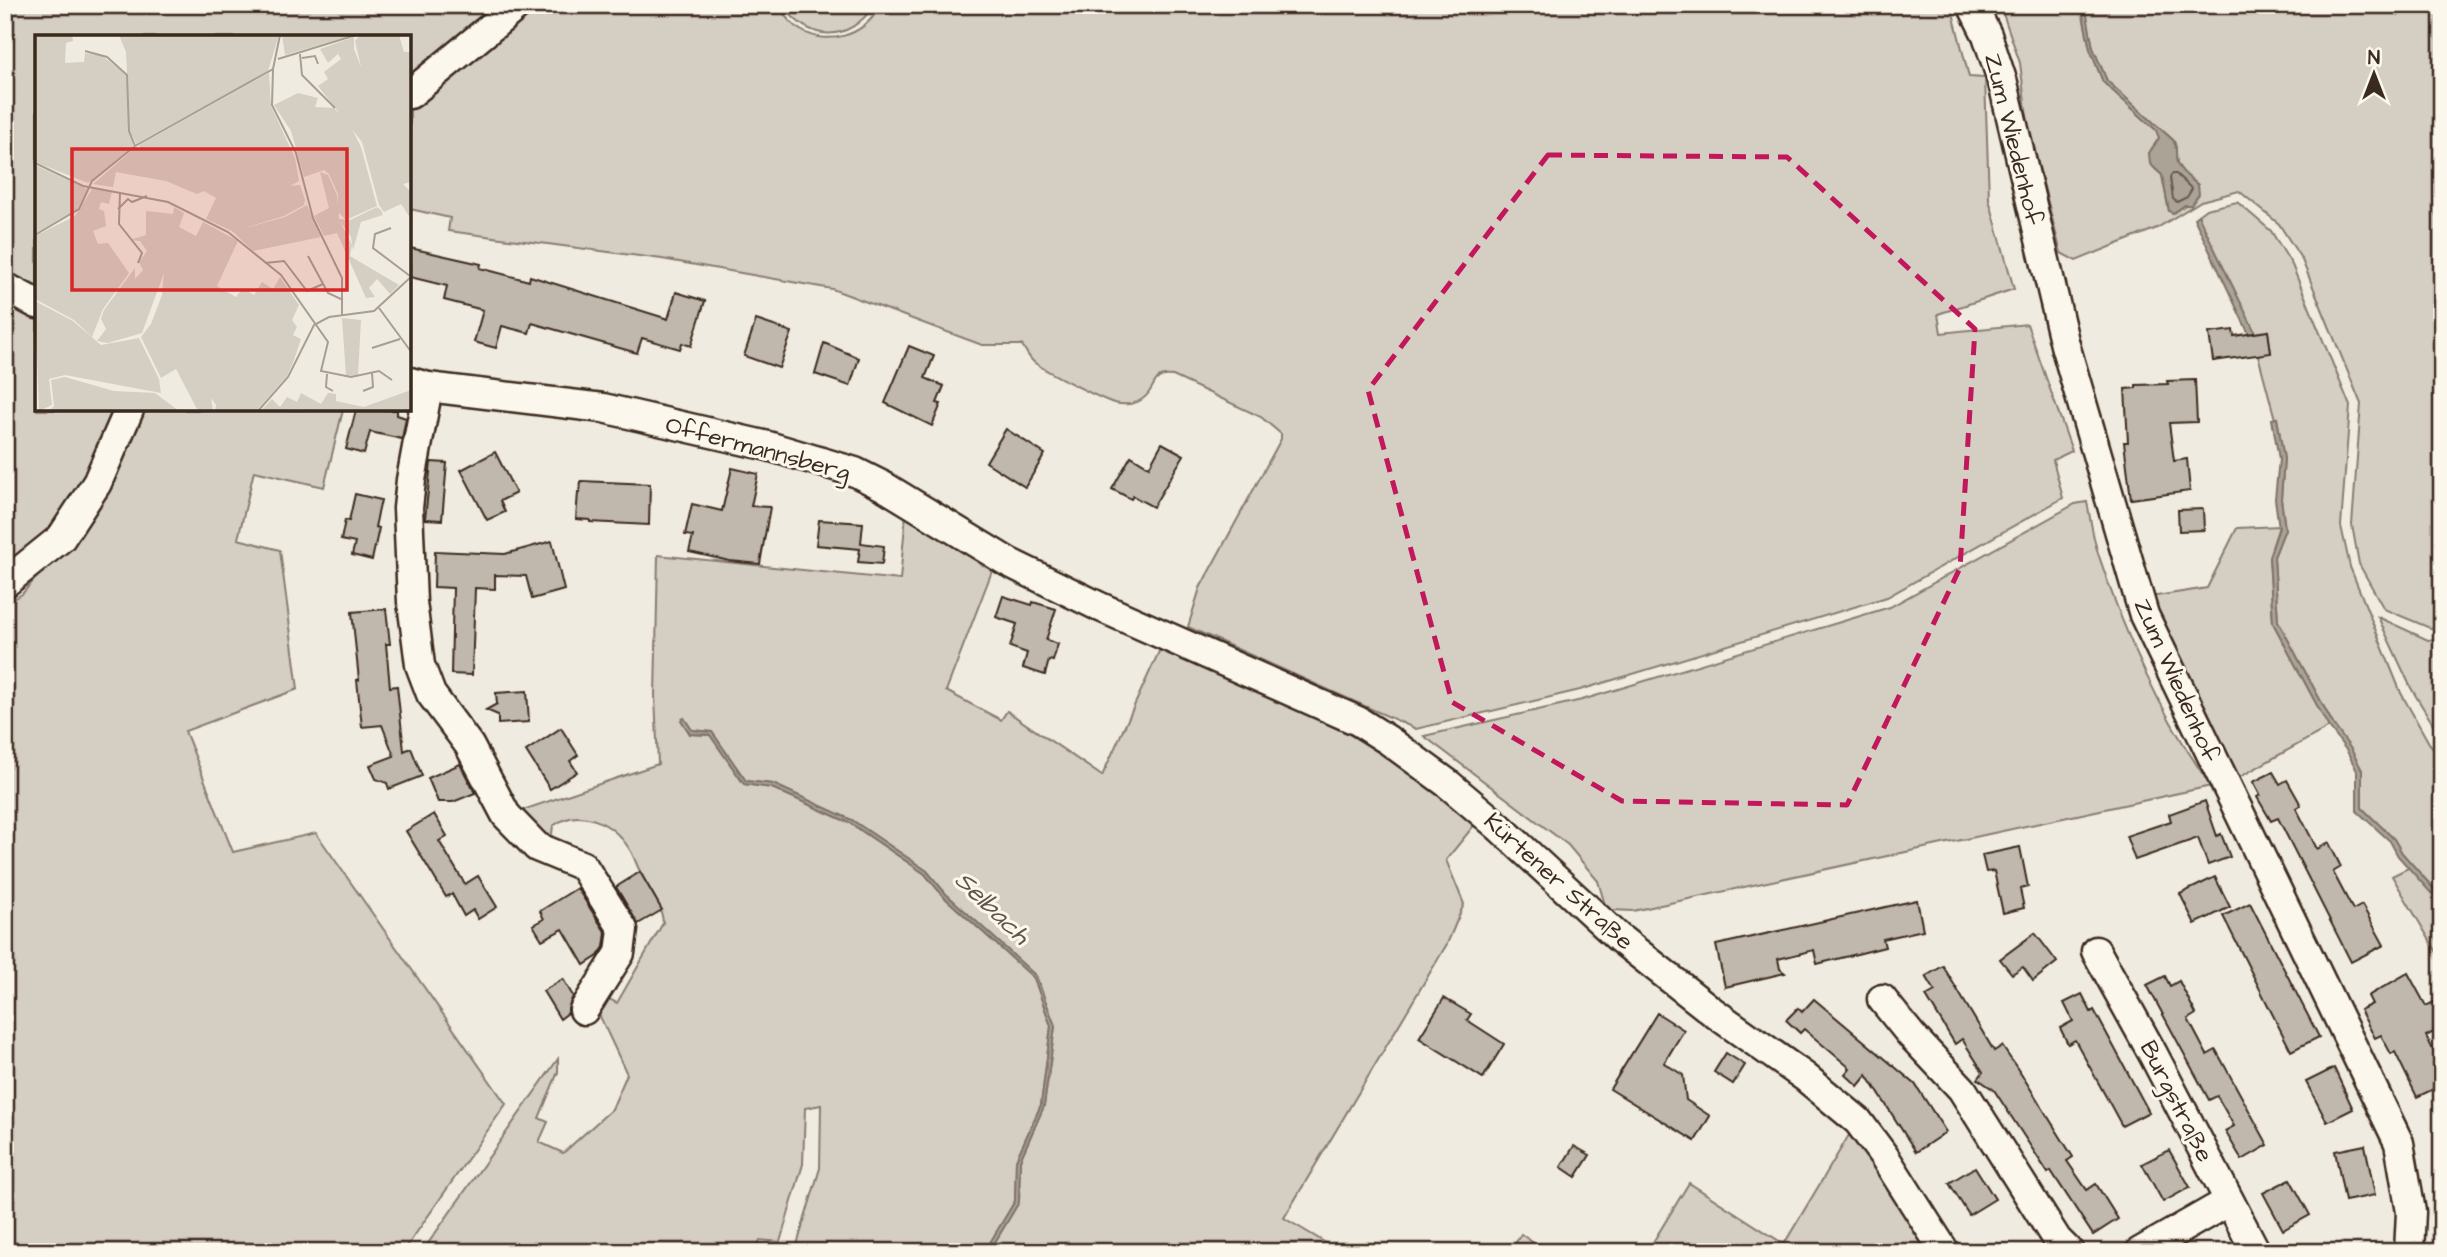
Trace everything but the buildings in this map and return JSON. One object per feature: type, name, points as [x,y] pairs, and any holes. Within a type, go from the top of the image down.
[{"type":"street","points":[[411,93],[518,5]]},
{"type":"street","name":"Zum Wiedenhof","points":[[1972,5],[1987,35],[2003,83],[2064,345],[2144,615],[2399,1143],[2411,1212],[2409,1252]]},
{"type":"street","points":[[5,287],[35,303]]},
{"type":"street","name":"Offermannsberg","points":[[584,1010],[621,953],[623,929],[583,866],[537,848],[506,815],[469,745],[432,694],[420,665],[412,602],[408,508],[419,384],[603,408],[768,446],[855,472],[997,556],[1098,606]]},
{"type":"street","points":[[5,583],[61,538],[97,483],[129,411]]},
{"type":"street","name":"Kürtener Straße","points":[[1098,606],[1357,721],[1447,783],[1619,937],[1713,1012],[1805,1077],[1858,1121],[1884,1156],[1945,1252]]},
{"type":"street","name":"Burgstraße","points":[[2096,951],[2256,1252]]},
{"type":"street","points":[[1882,999],[1911,1035],[1962,1089],[2057,1240],[2069,1252]]},
{"type":"street","points":[[2140,1252],[2229,1201]]},
{"type":"highlighted area","points":[[1548,155],[1787,157],[1975,329],[1960,568],[1847,805],[1622,801],[1452,702],[1368,390]]},
{"type":"shaded area","points":[[5,5],[506,5],[411,83],[411,35],[35,35],[35,290],[5,274]]},
{"type":"shaded area","points":[[528,5],[592,5],[606,8],[607,5],[779,5],[796,27],[819,37],[831,38],[855,32],[874,16],[880,5],[1951,5],[1969,77],[1985,78],[1989,199],[2014,289],[1938,314],[1941,333],[2027,324],[2072,451],[2053,460],[2063,498],[1887,597],[1580,690],[1416,729],[1188,627],[1200,588],[1281,439],[1281,434],[1261,417],[1173,376],[1160,377],[1150,392],[1138,402],[1114,403],[1041,367],[1031,359],[1022,345],[982,345],[832,289],[662,259],[448,231],[450,218],[411,209],[411,102]]},
{"type":"shaded area","points":[[783,5],[874,5],[853,27],[828,34],[804,26]]},
{"type":"shaded area","points":[[2000,5],[2081,5],[2090,49],[2103,82],[2156,130],[2160,138],[2149,153],[2155,169],[2162,175],[2169,211],[2173,213],[2185,205],[2198,185],[2178,166],[2173,140],[2107,81],[2093,48],[2084,5],[2442,5],[2442,626],[2430,628],[2384,609],[2359,564],[2352,525],[2361,404],[2302,260],[2279,224],[2239,191],[2201,201],[2157,228],[2076,261],[2061,253],[2028,125],[2020,63]]},
{"type":"shaded area","points":[[2237,202],[2271,231],[2292,265],[2350,406],[2341,526],[2350,567],[2401,693],[2429,743],[2442,759],[2442,890],[2434,889],[2402,853],[2394,839],[2362,808],[2362,770],[2333,724],[2278,621],[2274,557],[2285,529],[2281,499],[2284,459],[2277,418],[2275,419],[2258,355],[2271,352],[2268,332],[2254,333],[2198,215],[2206,209]]},
{"type":"shaded area","points":[[5,301],[35,316],[35,411],[118,411],[73,503],[44,541],[5,575]]},
{"type":"shaded area","points":[[137,411],[343,411],[324,487],[254,471],[238,539],[280,550],[298,689],[185,731],[233,852],[316,833],[506,1104],[403,1252],[5,1252],[5,604],[22,594],[58,553]]},
{"type":"shaded area","points":[[2087,502],[2098,552],[2134,648],[2177,733],[2211,786],[1633,911],[1611,910],[1605,905],[1598,881],[1568,845],[1424,736],[1582,700],[1890,607],[2075,504]]},
{"type":"shaded area","points":[[906,513],[994,566],[946,691],[1001,720],[1007,711],[1102,776],[1161,647],[1364,741],[1476,823],[1446,860],[1464,904],[1447,944],[1284,1218],[1341,1252],[989,1252],[1019,1202],[1020,1160],[1044,1106],[1055,1026],[1036,976],[946,894],[927,871],[852,820],[773,784],[746,781],[712,732],[692,730],[684,718],[690,734],[710,735],[744,784],[772,788],[850,823],[925,874],[943,896],[1034,978],[1051,1026],[1041,1105],[1016,1160],[1015,1201],[985,1252],[801,1252],[796,1248],[820,1168],[821,1105],[805,1108],[803,1164],[780,1242],[760,1240],[754,1252],[422,1252],[558,1059],[558,1072],[539,1118],[548,1122],[539,1142],[563,1153],[612,1109],[627,1074],[596,1008],[603,996],[617,1003],[663,923],[658,904],[630,850],[606,825],[585,818],[564,820],[553,826],[551,841],[514,813],[658,764],[655,696],[658,555],[900,580]]},
{"type":"shaded area","points":[[2279,526],[2269,557],[2273,623],[2329,727],[2238,778],[2150,597],[2207,588],[2237,528]]},
{"type":"shaded area","points":[[2378,617],[2428,640],[2442,638],[2442,739],[2411,688]]},
{"type":"shaded area","points":[[2410,867],[2432,894],[2442,897],[2442,961],[2392,876]]},
{"type":"shaded area","points":[[1849,1135],[1872,1156],[1933,1252],[1647,1252],[1689,1183],[1784,1244]]},
{"type":"shaded area","points":[[1521,1234],[1546,1252],[1510,1252]]},
{"type":"water","points":[[2081,5],[2086,9],[2093,48],[2107,81],[2173,140],[2178,166],[2198,185],[2199,194],[2191,205],[2185,205],[2173,213],[2169,211],[2162,175],[2150,164],[2149,153],[2159,138],[2156,130],[2103,82],[2090,49]]},
{"type":"water","points":[[2198,215],[2254,333],[2249,334],[2194,218]]},
{"type":"water","points":[[2277,418],[2284,459],[2281,499],[2285,529],[2274,557],[2278,621],[2333,724],[2362,770],[2362,808],[2394,839],[2402,853],[2434,889],[2442,890],[2442,897],[2432,894],[2398,856],[2390,841],[2357,811],[2357,771],[2347,751],[2328,726],[2273,623],[2269,557],[2279,528],[2275,499],[2279,459],[2272,419]]},
{"type":"water","points":[[684,718],[692,730],[712,732],[746,781],[773,784],[852,820],[927,871],[946,894],[1036,976],[1055,1026],[1044,1106],[1020,1160],[1019,1202],[989,1252],[985,1252],[1015,1201],[1016,1160],[1041,1105],[1051,1026],[1034,978],[943,896],[925,874],[850,823],[772,788],[744,784],[710,735],[690,734],[681,720]]},
{"type":"water label","name":"Selbach","points":[[993,907]]}]
